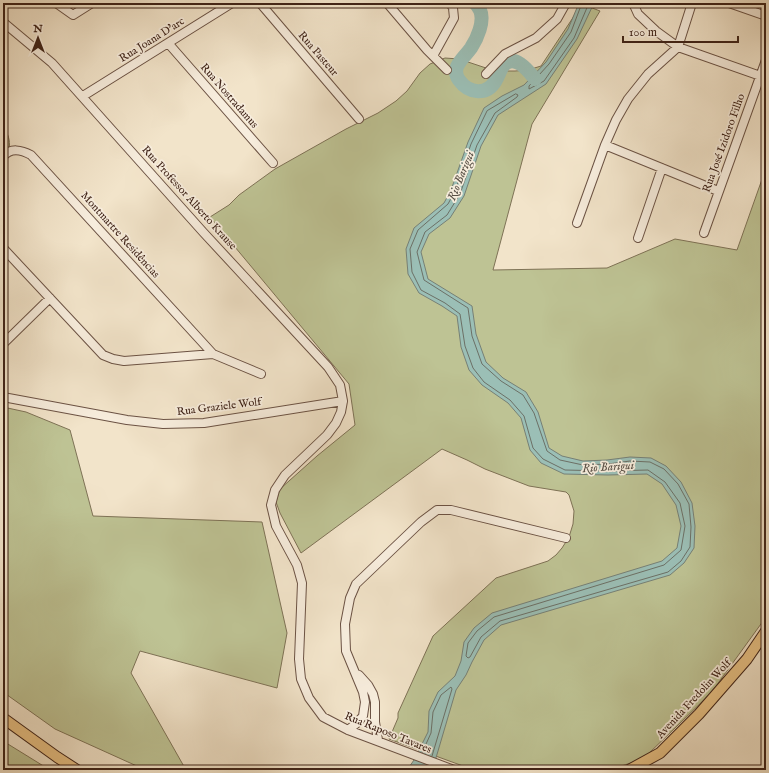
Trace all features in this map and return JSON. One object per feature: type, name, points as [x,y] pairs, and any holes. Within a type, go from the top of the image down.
[{"type":"main road","name":"Avenida Fredolin Wolf","points":[[629,770],[660,753],[699,714],[747,659],[766,631]]},
{"type":"main road","points":[[3,718],[77,770]]},
{"type":"main road","points":[[61,760],[87,770]]},
{"type":"street","points":[[56,3],[73,14],[92,3]]},
{"type":"street","name":"Rua Joana D'arc","points":[[83,96],[232,3]]},
{"type":"street","name":"Rua Pasteur","points":[[260,3],[359,119]]},
{"type":"street","points":[[387,3],[427,50],[447,70]]},
{"type":"street","points":[[433,56],[454,18],[453,8],[450,3]]},
{"type":"street","points":[[486,74],[505,54],[536,38],[558,19],[566,3]]},
{"type":"street","points":[[633,3],[638,14],[656,31],[678,47],[763,77]]},
{"type":"street","points":[[578,223],[604,145],[616,120],[628,99],[648,74],[678,47],[692,3]]},
{"type":"street","points":[[729,3],[766,16]]},
{"type":"street","name":"Rua Professor Alberto Krause","points":[[3,22],[52,63],[203,232],[328,367],[340,385],[343,401]]},
{"type":"street","name":"Rua Nostradamus","points":[[168,43],[273,163]]},
{"type":"street","name":"Rua José Izidoro Filho","points":[[704,233],[718,191],[763,77],[766,60]]},
{"type":"street","points":[[604,145],[718,191]]},
{"type":"street","name":"Montmartre Residências","points":[[3,157],[5,154],[14,150],[23,151],[31,155],[213,354],[261,374]]},
{"type":"street","points":[[638,238],[662,168]]},
{"type":"street","name":"Montmartre Residências","points":[[3,248],[103,355],[112,360],[124,361],[213,354]]},
{"type":"street","points":[[3,344],[50,298]]},
{"type":"street","name":"Rua Graziele Wolf","points":[[3,397],[127,420],[163,424],[204,423],[343,401]]},
{"type":"street","name":"Rua Raposo Tavares","points":[[343,401],[341,412],[336,423],[327,435],[286,475],[275,490],[271,506],[276,526],[297,565],[302,584],[299,659],[301,679],[309,698],[324,717],[348,730],[378,740],[443,767],[454,770]]},
{"type":"street","points":[[348,730],[357,724],[361,718],[365,710],[366,702],[356,672],[346,651],[345,624],[350,598],[356,584],[420,522],[437,510],[451,510],[566,538]]},
{"type":"street","points":[[356,672],[368,685],[373,694],[378,740]]},
{"type":"street","points":[[361,718],[375,722]]},
{"type":"green space","points":[[582,4],[600,11],[532,124],[493,270],[607,268],[675,239],[737,250],[766,168],[766,617],[711,693],[643,759],[609,770],[474,770],[389,739],[398,718],[398,713],[433,636],[496,578],[548,561],[562,548],[569,537],[573,524],[574,511],[569,495],[566,492],[529,486],[485,469],[442,449],[301,553],[280,513],[276,502],[280,489],[355,425],[349,384],[210,217],[229,205],[239,195],[275,169],[346,129],[378,113],[396,101],[407,91],[420,73],[430,64],[445,58],[459,59],[486,68],[501,71],[528,70],[541,66]]},
{"type":"green space","points":[[3,126],[8,137],[9,153],[3,170]]},
{"type":"green space","points":[[3,407],[26,412],[70,430],[93,516],[262,522],[287,633],[277,688],[140,651],[131,673],[186,770],[139,767],[55,729],[3,692]]},
{"type":"green space","points":[[3,741],[50,770],[3,770]]},
{"type":"water","name":"Rio Barigui","points":[[579,3],[594,3],[577,39],[546,84],[498,115],[481,146],[464,196],[450,218],[429,234],[421,252],[428,279],[472,306],[476,334],[486,362],[503,378],[526,392],[538,412],[549,448],[562,456],[583,461],[630,457],[651,458],[666,466],[681,482],[692,503],[695,526],[694,548],[684,563],[670,575],[501,625],[484,640],[466,675],[456,690],[433,768],[431,770],[407,770],[414,760],[428,732],[429,711],[438,692],[455,676],[461,661],[464,642],[474,628],[492,613],[662,561],[677,548],[681,526],[676,505],[662,484],[647,474],[564,474],[541,463],[530,450],[521,418],[508,403],[482,385],[469,370],[461,347],[457,316],[419,293],[408,274],[406,249],[414,228],[444,203],[451,190],[468,142],[484,108],[502,96],[524,85],[546,62],[568,29]]},
{"type":"waterway","points":[[475,3],[480,9],[482,19],[481,24],[478,35],[471,48],[457,67],[456,71],[459,80],[468,88],[483,91],[492,85],[501,69],[509,61],[522,65],[535,79]]}]
